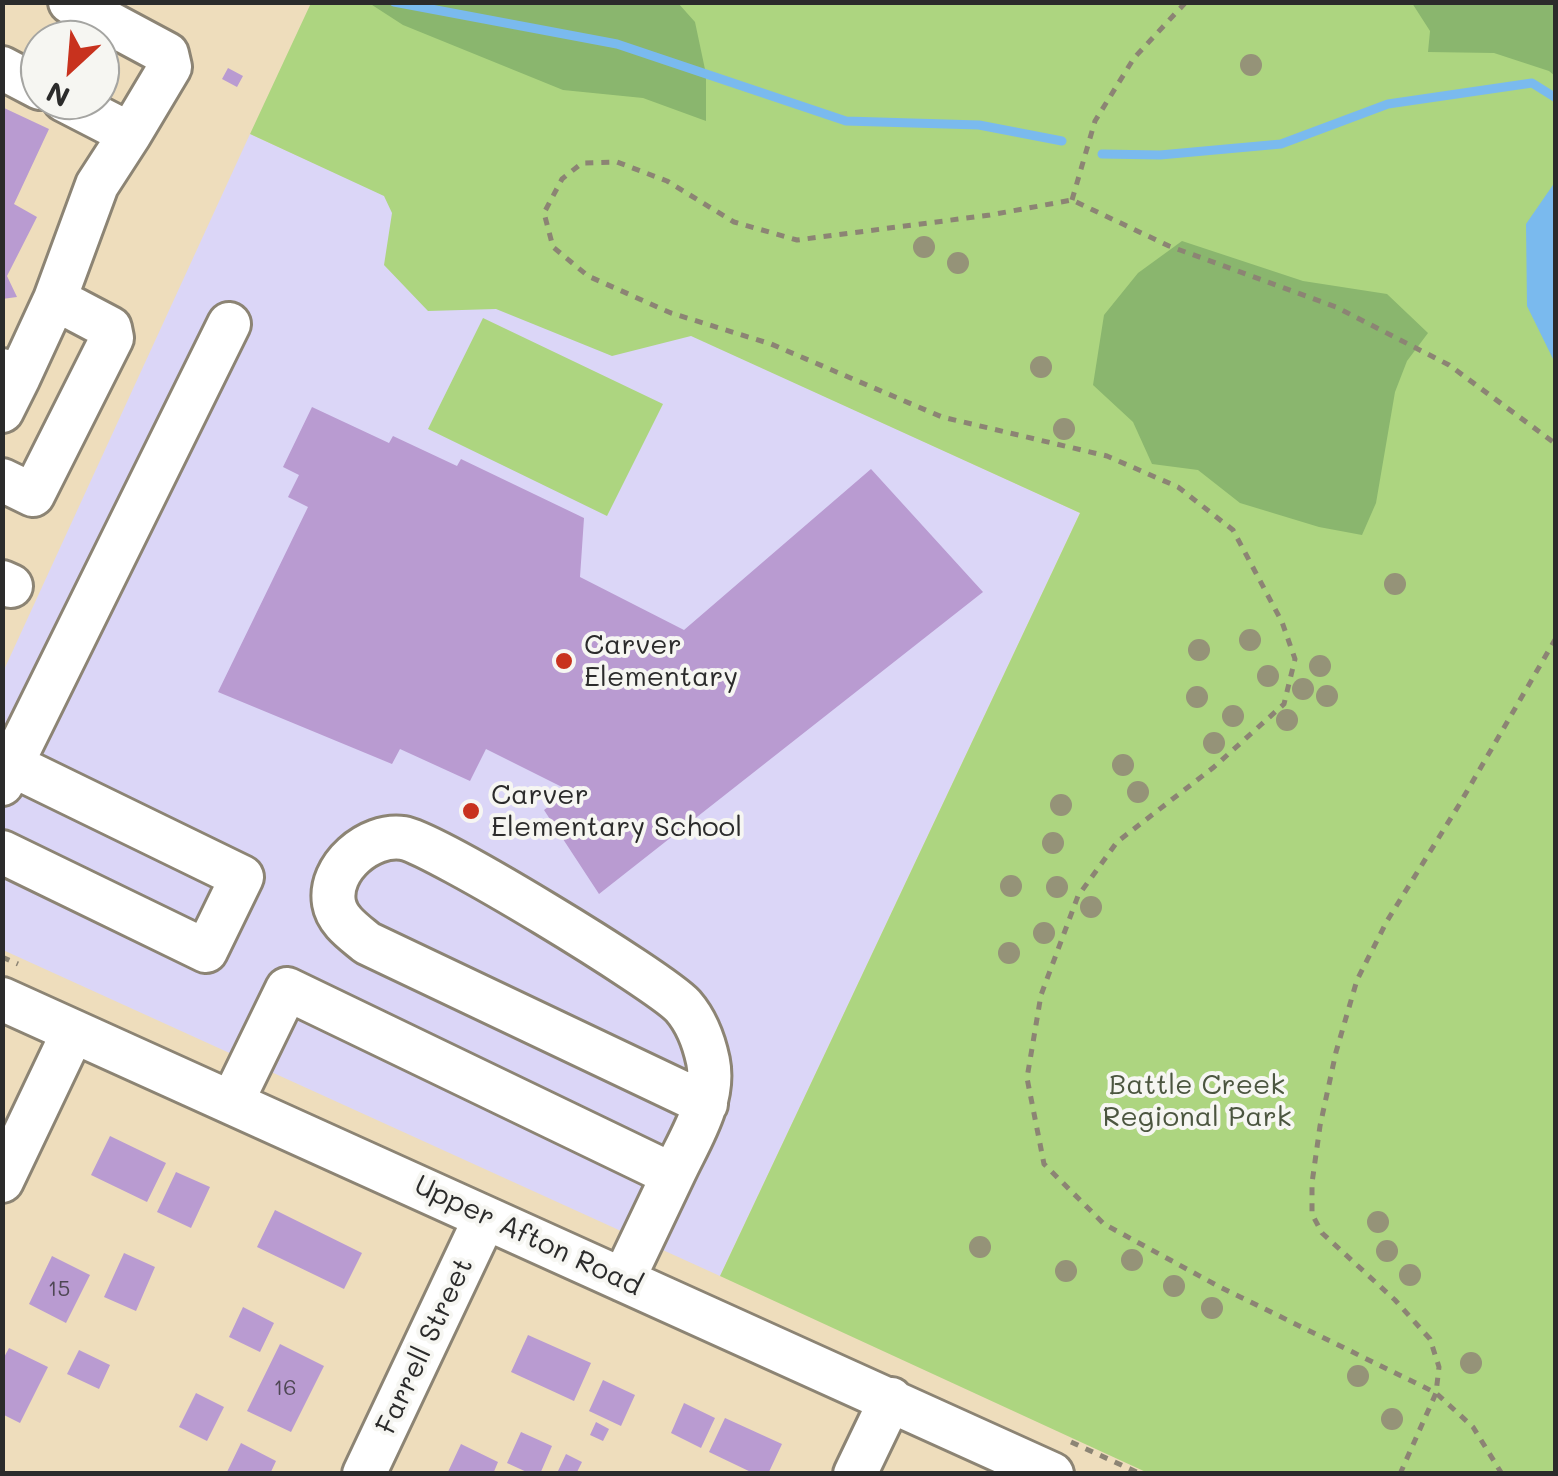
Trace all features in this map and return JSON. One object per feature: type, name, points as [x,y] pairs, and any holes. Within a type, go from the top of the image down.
[{"type":"street","points":[[8,386],[55,298],[97,185],[170,67],[168,54],[70,2]]},
{"type":"street","points":[[103,120],[130,134]]},
{"type":"street","points":[[2,480],[33,495],[112,338],[110,328],[55,298]]},
{"type":"street","points":[[2,852],[206,951],[242,876],[7,775],[229,324]]},
{"type":"street","points":[[622,1280],[706,1104],[709,1064],[699,1031],[683,1007],[659,986],[431,849],[404,838],[384,839],[352,857],[334,890],[334,904],[348,928],[368,943],[706,1104]]},
{"type":"street","points":[[232,1102],[287,989],[673,1175]]},
{"type":"street","name":"Upper Afton Road","points":[[2,999],[1052,1474]]},
{"type":"street","points":[[2,1181],[73,1032]]},
{"type":"street","name":"Farrell Street","points":[[364,1474],[485,1218]]},
{"type":"street","points":[[856,1474],[890,1399]]},
{"type":"path","points":[[1072,200],[1095,120],[1134,58],[1186,2]]},
{"type":"path","points":[[1502,1474],[1473,1427],[1436,1393],[1218,1286],[1104,1224],[1044,1164],[1028,1078],[1040,994],[1078,896],[1118,842],[1214,767],[1284,704],[1295,659],[1282,622],[1233,530],[1178,487],[1107,456],[942,417],[770,344],[671,313],[588,276],[553,247],[544,213],[562,179],[582,163],[618,162],[667,181],[734,222],[797,240],[990,215],[1072,200],[1170,246],[1336,307],[1449,365],[1556,444]]},
{"type":"path","points":[[1400,1474],[1436,1393],[1438,1367],[1430,1339],[1395,1300],[1322,1233],[1312,1214],[1320,1126],[1357,980],[1387,921],[1460,805],[1556,638]]},
{"type":"shaded area","name":"Carver Elementary School","points":[[250,134],[1080,513],[720,1276],[3,950],[3,672]]},
{"type":"green space","name":"Battle Creek Regional Park","points":[[311,3],[1555,3],[1555,1473],[1148,1473],[720,1276],[1080,513],[691,336],[612,356],[496,309],[428,311],[384,265],[392,213],[384,196],[250,134]]},
{"type":"green space","points":[[369,3],[678,3],[695,22],[706,74],[706,121],[643,98],[563,90],[403,25]]},
{"type":"green space","points":[[1412,3],[1555,3],[1555,76],[1494,53],[1428,52],[1430,31]]},
{"type":"green space","points":[[1182,241],[1303,281],[1387,294],[1428,333],[1407,361],[1395,392],[1376,503],[1362,535],[1319,527],[1240,503],[1198,470],[1152,464],[1133,422],[1093,385],[1104,315],[1138,273]]},
{"type":"green space","points":[[483,318],[663,404],[607,516],[428,429]]},
{"type":"water","points":[[1555,182],[1555,363],[1527,306],[1526,224]]},
{"type":"building","points":[[228,68],[243,76],[237,87],[222,79]]},
{"type":"building","points":[[2,107],[20,115],[20,120],[49,129],[14,204],[37,217],[7,276],[17,297],[2,299]]},
{"type":"building","name":"Carver Elementary","points":[[312,407],[389,443],[393,436],[457,466],[461,459],[584,518],[580,577],[684,630],[871,469],[983,592],[599,894],[544,810],[570,791],[486,749],[470,781],[400,749],[392,764],[218,692],[308,507],[288,497],[299,475],[283,467]]},
{"type":"building","points":[[110,1136],[166,1163],[147,1202],[91,1175]]},
{"type":"building","points":[[176,1172],[210,1187],[191,1228],[157,1212]]},
{"type":"building","points":[[275,1210],[362,1253],[344,1289],[257,1247]]},
{"type":"building","points":[[124,1253],[155,1267],[136,1311],[104,1297]]},
{"type":"building","points":[[52,1256],[90,1275],[66,1323],[29,1304]]},
{"type":"building","points":[[243,1307],[274,1323],[260,1352],[229,1337]]},
{"type":"building","points":[[528,1335],[591,1363],[574,1401],[511,1372]]},
{"type":"building","points":[[280,1344],[324,1366],[291,1432],[247,1411]]},
{"type":"building","points":[[9,1348],[48,1367],[20,1423],[2,1414],[2,1361]]},
{"type":"building","points":[[79,1350],[110,1365],[99,1389],[67,1374]]},
{"type":"building","points":[[603,1380],[635,1395],[621,1426],[589,1411]]},
{"type":"building","points":[[196,1393],[224,1407],[207,1441],[179,1427]]},
{"type":"building","points":[[684,1403],[715,1418],[701,1448],[671,1433]]},
{"type":"building","points":[[725,1418],[782,1444],[768,1474],[755,1474],[709,1452]]},
{"type":"building","points":[[596,1422],[609,1429],[603,1441],[590,1435]]},
{"type":"building","points":[[521,1432],[552,1446],[540,1474],[507,1463]]},
{"type":"building","points":[[241,1443],[276,1461],[270,1474],[226,1474]]},
{"type":"building","points":[[461,1444],[498,1462],[493,1474],[447,1474]]},
{"type":"building","points":[[566,1454],[582,1462],[576,1474],[558,1471]]},
{"type":"waterway","points":[[394,2],[617,44],[846,121],[979,125],[1062,141]]},
{"type":"waterway","points":[[1102,154],[1160,155],[1281,144],[1388,104],[1532,83],[1556,98]]},
{"type":"place","name":"Carver Elementary","points":[[564,661]]},
{"type":"place","name":"Carver Elementary School","points":[[471,811]]}]
